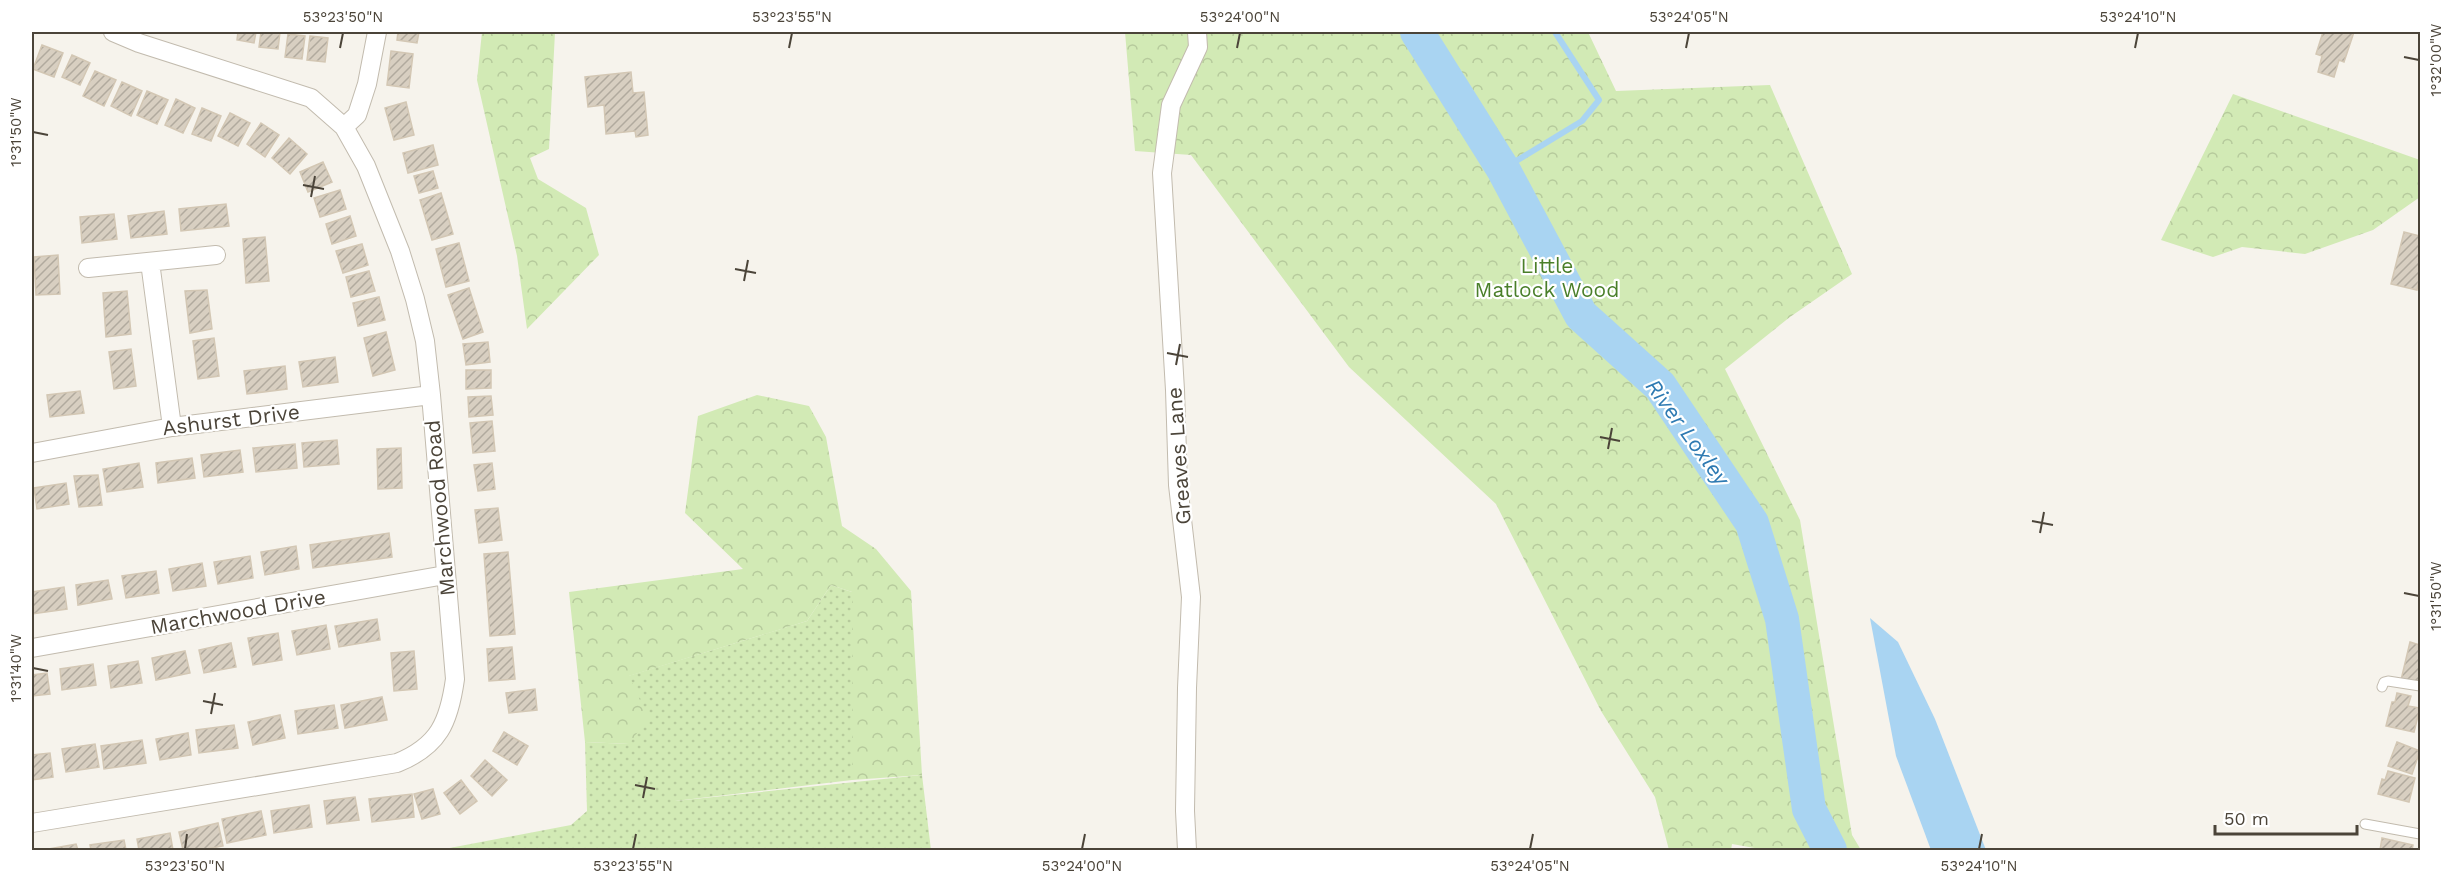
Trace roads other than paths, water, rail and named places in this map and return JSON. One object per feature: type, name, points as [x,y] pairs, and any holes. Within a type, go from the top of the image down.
[{"type":"street","name":"Marchwood Road","points":[[32,823],[397,763],[417,755],[435,740],[446,722],[455,679],[425,341],[400,251],[366,166],[344,127],[311,98],[141,37],[113,32]]},
{"type":"street","points":[[344,127],[357,115],[367,84],[377,32]]},
{"type":"street","name":"Greaves Lane","points":[[1187,850],[1186,711],[1191,597],[1178,485],[1162,173],[1171,105],[1198,47],[1197,32]]},
{"type":"street","points":[[88,268],[216,255]]},
{"type":"street","points":[[150,262],[172,427]]},
{"type":"street","name":"Ashurst Drive","points":[[32,453],[172,427],[431,395]]},
{"type":"street","name":"Marchwood Drive","points":[[32,648],[445,575]]},
{"type":"lane","points":[[2382,687],[2384,682],[2388,681],[2421,686]]},
{"type":"lane","points":[[2365,824],[2421,834]]},
{"type":"water","points":[[1870,618],[1898,642],[1935,719],[1986,850],[1931,850],[1896,756]]},
{"type":"waterway","name":"River Loxley","points":[[1417,32],[1503,169],[1581,315],[1660,386],[1752,523],[1782,619],[1809,809],[1830,850]]},
{"type":"waterway","points":[[1503,169],[1582,121],[1599,100],[1555,32]]},
{"type":"park label","name":"Little Matlock Wood","points":[[1547,278]]}]
